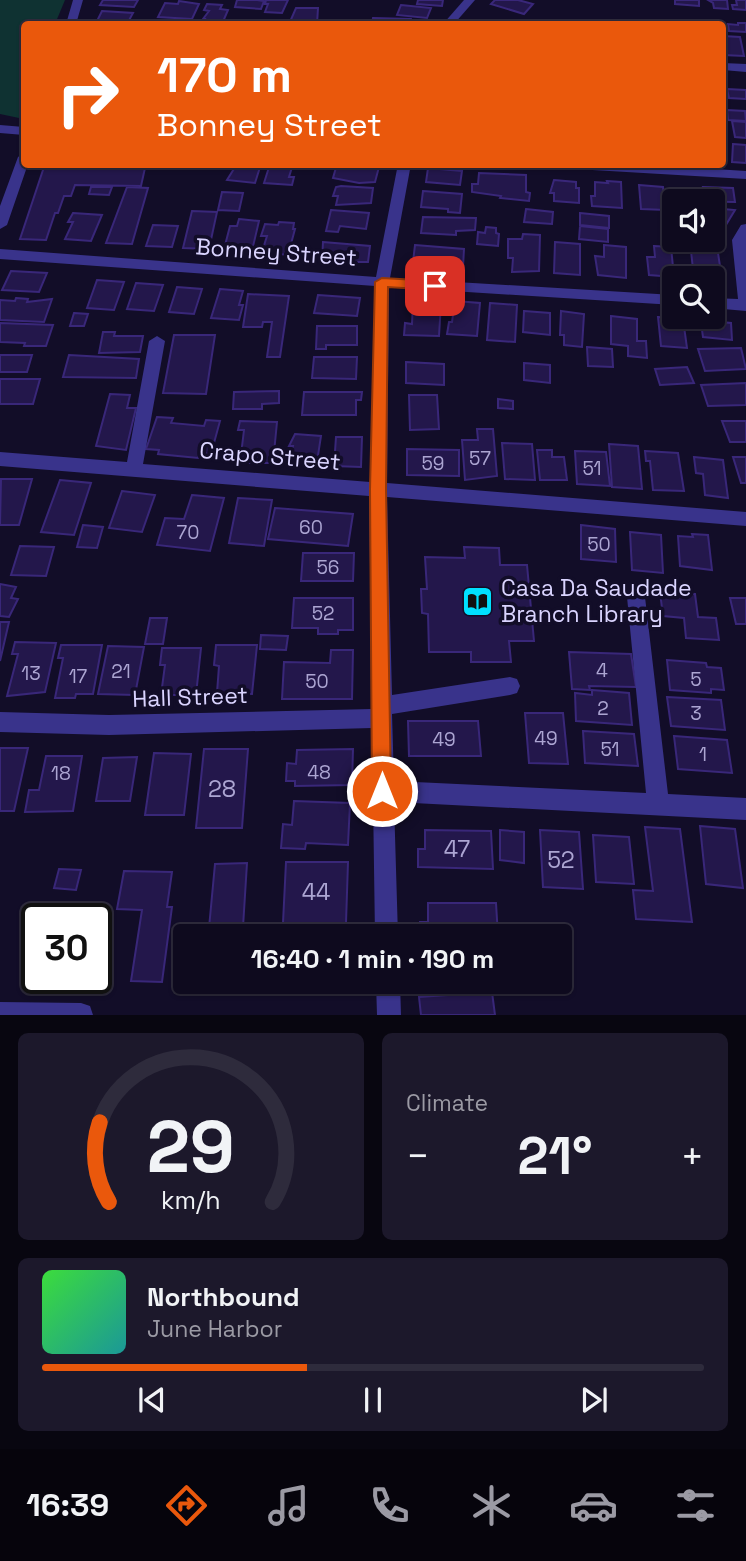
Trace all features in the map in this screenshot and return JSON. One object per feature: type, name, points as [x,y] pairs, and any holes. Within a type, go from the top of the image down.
[{"type":"street","points":[[72,21],[78,0]]},
{"type":"street","points":[[451,21],[470,0]]},
{"type":"street","points":[[726,67],[746,68]]},
{"type":"street","points":[[0,129],[21,131]]},
{"type":"street","points":[[0,225],[21,166]]},
{"type":"street","points":[[386,924],[378,489],[382,282],[404,168]]},
{"type":"street","points":[[626,168],[746,175]]},
{"type":"street","points":[[725,304],[746,305],[739,240],[746,228]]},
{"type":"street","name":"Bonney Street","points":[[0,254],[662,299]]},
{"type":"street","points":[[134,469],[157,341]]},
{"type":"street","name":"Crapo Street","points":[[0,458],[746,519]]},
{"type":"street","points":[[636,597],[657,804]]},
{"type":"street","name":"Hall Street","points":[[0,722],[109,725],[382,712],[510,686]]},
{"type":"street","points":[[382,791],[746,809]]},
{"type":"street","points":[[387,994],[388,1015]]},
{"type":"street","points":[[0,1014],[81,1015]]},
{"type":"green space","points":[[0,0],[65,0],[56,21],[21,21],[21,112],[19,118],[0,114]]},
{"type":"building","points":[[103,0],[138,0],[134,7],[100,5]]},
{"type":"building","points":[[237,0],[264,1],[261,9],[235,7]]},
{"type":"building","points":[[266,0],[288,0],[282,13],[265,12],[268,4],[265,4]]},
{"type":"building","points":[[418,0],[443,0],[442,6],[417,4]]},
{"type":"building","points":[[495,0],[518,0],[533,4],[524,14],[491,4]]},
{"type":"building","points":[[675,0],[699,0],[699,6],[675,4]]},
{"type":"building","points":[[708,0],[727,0],[728,9],[714,8],[713,3]]},
{"type":"building","points":[[736,0],[746,0],[746,10],[733,9],[732,5],[737,5]]},
{"type":"building","points":[[179,1],[199,4],[192,19],[158,17],[165,3],[178,4]]},
{"type":"building","points":[[207,4],[222,5],[220,9],[228,10],[223,21],[204,21],[209,11],[204,10]]},
{"type":"building","points":[[401,5],[431,8],[427,18],[397,15]]},
{"type":"building","points":[[296,8],[318,8],[317,21],[290,21]]},
{"type":"building","points":[[102,11],[133,13],[129,21],[97,21]]},
{"type":"building","points":[[373,18],[412,21],[372,21]]},
{"type":"building","points":[[746,23],[746,32],[729,31],[728,24]]},
{"type":"building","points":[[726,36],[740,37],[744,56],[726,55]]},
{"type":"building","points":[[727,89],[746,90],[746,99],[729,98]]},
{"type":"building","points":[[727,110],[745,111],[746,121],[728,120]]},
{"type":"building","points":[[732,121],[746,122],[746,138],[735,137]]},
{"type":"building","points":[[733,144],[746,145],[746,163],[732,162]]},
{"type":"building","points":[[44,168],[145,168],[141,186],[75,185],[71,196],[64,196],[58,213],[55,213],[46,240],[20,239]]},
{"type":"building","points":[[234,168],[260,168],[255,183],[227,180]]},
{"type":"building","points":[[269,168],[292,168],[289,177],[294,177],[292,185],[264,183]]},
{"type":"building","points":[[336,168],[379,168],[375,182],[359,183],[333,178]]},
{"type":"building","points":[[428,168],[462,171],[460,185],[426,182]]},
{"type":"building","points":[[479,173],[526,175],[529,201],[472,192],[472,184],[478,184]]},
{"type":"building","points":[[554,180],[576,182],[576,188],[579,188],[579,203],[554,201],[554,193],[550,193]]},
{"type":"building","points":[[607,181],[621,182],[622,208],[592,206],[591,196],[595,196],[595,182],[608,183]]},
{"type":"building","points":[[639,185],[663,187],[662,210],[641,209]]},
{"type":"building","points":[[91,187],[112,187],[109,195],[89,194]]},
{"type":"building","points":[[127,187],[148,188],[132,244],[106,243]]},
{"type":"building","points":[[336,187],[373,188],[371,203],[336,205],[338,196],[333,196]]},
{"type":"building","points":[[733,188],[735,202],[725,202],[725,189],[704,189]]},
{"type":"building","points":[[423,191],[462,194],[460,213],[448,212],[448,209],[421,207]]},
{"type":"building","points":[[222,192],[243,193],[239,211],[218,210]]},
{"type":"building","points":[[526,209],[553,212],[552,224],[524,222]]},
{"type":"building","points":[[725,209],[735,210],[725,226]]},
{"type":"building","points":[[331,210],[369,213],[366,229],[340,226],[338,232],[326,231]]},
{"type":"building","points":[[192,211],[217,212],[209,249],[183,248]]},
{"type":"building","points":[[73,213],[102,215],[91,241],[65,239],[73,222],[68,222]]},
{"type":"building","points":[[580,213],[609,216],[609,228],[580,225]]},
{"type":"building","points":[[423,217],[476,218],[475,230],[456,231],[456,235],[421,233]]},
{"type":"building","points":[[239,219],[259,221],[251,255],[223,253],[230,226],[237,226]]},
{"type":"building","points":[[279,222],[294,223],[288,255],[262,252],[267,236],[261,236],[265,224],[278,225]]},
{"type":"building","points":[[153,225],[178,226],[172,247],[146,246]]},
{"type":"building","points":[[580,226],[608,229],[608,242],[579,239]]},
{"type":"building","points":[[486,227],[496,228],[496,233],[499,234],[498,246],[477,244],[478,232],[485,233]]},
{"type":"building","points":[[523,234],[540,235],[539,271],[512,272],[513,258],[508,258],[508,239],[522,239]]},
{"type":"building","points":[[323,242],[370,246],[368,262],[322,262]]},
{"type":"building","points":[[555,242],[580,244],[580,275],[554,273]]},
{"type":"building","points":[[415,245],[464,249],[463,267],[422,267],[423,263],[413,262]]},
{"type":"building","points":[[604,245],[626,247],[626,278],[598,275],[595,256],[604,257]]},
{"type":"building","points":[[654,246],[662,246],[662,252],[672,252],[673,266],[662,266],[662,276],[649,275],[647,257],[655,257]]},
{"type":"building","points":[[691,252],[718,253],[720,266],[693,266]]},
{"type":"building","points":[[11,271],[47,273],[39,292],[2,290]]},
{"type":"building","points":[[97,280],[124,282],[114,310],[87,308]]},
{"type":"building","points":[[136,283],[163,285],[154,311],[127,309]]},
{"type":"building","points":[[177,287],[202,289],[194,314],[169,312]]},
{"type":"building","points":[[220,289],[243,291],[239,320],[211,318]]},
{"type":"building","points":[[248,294],[289,296],[280,357],[267,357],[272,322],[263,322],[262,327],[243,327]]},
{"type":"building","points":[[318,295],[360,298],[357,316],[314,313]]},
{"type":"building","points":[[16,298],[28,299],[27,302],[52,299],[44,322],[0,320],[0,300],[15,301]]},
{"type":"building","points":[[455,301],[480,303],[477,336],[447,334]]},
{"type":"building","points":[[413,302],[441,303],[439,336],[404,335],[405,323],[412,324]]},
{"type":"building","points":[[490,303],[517,305],[515,342],[487,340]]},
{"type":"building","points":[[524,311],[550,313],[550,335],[523,332]]},
{"type":"building","points":[[561,311],[584,314],[582,347],[564,345],[564,335],[560,335]]},
{"type":"building","points":[[74,313],[88,314],[84,326],[70,326]]},
{"type":"building","points":[[611,316],[637,319],[637,341],[646,341],[647,358],[628,356],[628,346],[611,344]]},
{"type":"building","points":[[658,317],[662,317],[662,329],[684,329],[687,348],[661,346]]},
{"type":"building","points":[[725,322],[731,323],[732,340],[703,337],[702,330],[689,329],[725,329]]},
{"type":"building","points":[[0,323],[53,325],[46,346],[24,346],[25,343],[0,342]]},
{"type":"building","points":[[317,326],[357,326],[357,345],[326,345],[326,349],[316,349]]},
{"type":"building","points":[[103,332],[115,332],[114,336],[143,336],[140,352],[99,353]]},
{"type":"building","points":[[174,335],[215,335],[206,394],[163,393]]},
{"type":"building","points":[[587,347],[612,349],[613,367],[588,366]]},
{"type":"building","points":[[741,348],[746,369],[705,371],[698,349]]},
{"type":"building","points":[[0,355],[32,355],[27,372],[0,372]]},
{"type":"building","points":[[69,355],[139,359],[136,378],[63,377]]},
{"type":"building","points":[[314,357],[357,357],[356,379],[312,378]]},
{"type":"building","points":[[406,362],[444,364],[444,385],[406,383]]},
{"type":"building","points":[[524,363],[550,365],[550,383],[524,380]]},
{"type":"building","points":[[687,367],[694,383],[660,385],[655,369]]},
{"type":"building","points":[[0,379],[40,379],[33,404],[0,404]]},
{"type":"building","points":[[746,383],[746,405],[708,406],[701,385]]},
{"type":"building","points":[[279,391],[279,403],[262,404],[262,409],[233,409],[234,392]]},
{"type":"building","points":[[304,392],[362,392],[361,400],[356,400],[356,415],[302,415]]},
{"type":"building","points":[[110,394],[130,395],[127,408],[136,408],[126,450],[96,446]]},
{"type":"building","points":[[409,395],[437,395],[439,429],[410,430]]},
{"type":"building","points":[[498,399],[513,401],[513,409],[498,408]]},
{"type":"building","points":[[157,417],[173,418],[171,423],[204,426],[206,420],[220,421],[211,454],[200,453],[198,458],[158,454],[159,450],[146,449]]},
{"type":"building","points":[[240,421],[277,422],[273,463],[240,463],[244,430],[238,430]]},
{"type":"building","points":[[722,421],[746,421],[746,442],[730,442]]},
{"type":"building","points":[[477,429],[493,429],[497,476],[465,480],[462,440],[478,440]]},
{"type":"building","points":[[295,434],[321,436],[317,462],[290,460],[293,446],[289,446]]},
{"type":"building","points":[[336,437],[362,437],[361,467],[334,466]]},
{"type":"building","points":[[502,443],[532,444],[535,480],[505,479]]},
{"type":"building","points":[[609,444],[638,446],[642,489],[612,487]]},
{"type":"building","points":[[407,449],[459,450],[459,476],[407,475]]},
{"type":"building","points":[[537,450],[552,450],[552,457],[564,457],[567,480],[540,480]]},
{"type":"building","points":[[575,451],[606,452],[610,486],[577,484]]},
{"type":"building","points":[[645,451],[678,453],[684,491],[653,490],[650,461],[646,461]]},
{"type":"building","points":[[694,457],[723,460],[728,498],[705,495],[703,474],[696,473]]},
{"type":"building","points":[[733,457],[746,457],[746,483],[741,483]]},
{"type":"building","points":[[1,479],[32,479],[19,525],[0,525]]},
{"type":"building","points":[[60,480],[91,483],[74,535],[41,532]]},
{"type":"building","points":[[122,491],[155,495],[142,532],[109,528]]},
{"type":"building","points":[[192,495],[224,498],[210,551],[157,545],[165,518],[184,519]]},
{"type":"building","points":[[238,498],[272,500],[264,546],[229,543]]},
{"type":"building","points":[[275,508],[353,514],[348,546],[268,539]]},
{"type":"building","points":[[83,525],[103,527],[97,548],[77,547]]},
{"type":"building","points":[[581,525],[615,529],[616,562],[581,559]]},
{"type":"building","points":[[630,532],[661,535],[663,573],[632,570]]},
{"type":"building","points":[[692,534],[708,535],[712,570],[680,566],[678,536],[693,537]]},
{"type":"building","points":[[20,546],[54,547],[46,576],[11,575]]},
{"type":"building","points":[[464,547],[499,548],[500,565],[527,565],[534,641],[509,641],[511,662],[471,662],[471,652],[429,652],[428,614],[422,613],[421,589],[427,589],[425,557],[465,558]]},
{"type":"building","points":[[303,553],[354,553],[353,581],[301,581]]},
{"type":"building","points":[[0,584],[16,587],[11,598],[18,599],[9,617],[0,616]]},
{"type":"building","points":[[660,592],[695,594],[698,617],[716,618],[719,640],[686,638],[684,618],[663,616]]},
{"type":"building","points":[[294,598],[353,598],[353,630],[338,630],[338,634],[318,634],[318,628],[292,628]]},
{"type":"building","points":[[730,598],[746,598],[746,624],[736,624]]},
{"type":"building","points":[[150,618],[167,618],[163,644],[145,644]]},
{"type":"building","points":[[0,622],[9,622],[0,661]]},
{"type":"building","points":[[261,635],[288,636],[286,650],[260,649]]},
{"type":"building","points":[[15,642],[56,643],[45,692],[7,696],[18,654],[12,654]]},
{"type":"building","points":[[61,645],[102,645],[93,694],[55,698],[63,658],[58,658]]},
{"type":"building","points":[[216,645],[257,645],[252,694],[233,693],[232,699],[220,699],[221,692],[217,693],[219,666],[214,665]]},
{"type":"building","points":[[108,646],[144,647],[135,695],[98,694]]},
{"type":"building","points":[[162,648],[201,648],[196,695],[161,695],[165,665],[160,665]]},
{"type":"building","points":[[331,650],[353,650],[352,699],[282,699],[284,662],[330,663]]},
{"type":"building","points":[[569,652],[631,654],[636,687],[589,686],[590,690],[572,689]]},
{"type":"building","points":[[667,660],[706,663],[707,667],[721,668],[724,690],[711,689],[711,693],[670,690]]},
{"type":"building","points":[[592,690],[629,693],[632,725],[576,721],[575,693],[592,695]]},
{"type":"building","points":[[667,697],[721,700],[725,730],[671,726]]},
{"type":"building","points":[[525,713],[563,713],[568,764],[529,763]]},
{"type":"building","points":[[408,721],[478,721],[481,756],[409,756]]},
{"type":"building","points":[[583,731],[634,734],[638,766],[585,763]]},
{"type":"building","points":[[674,736],[727,740],[732,773],[678,769]]},
{"type":"building","points":[[0,748],[28,748],[14,811],[0,811]]},
{"type":"building","points":[[204,749],[248,749],[242,828],[196,828]]},
{"type":"building","points":[[353,749],[352,785],[295,786],[295,781],[286,781],[287,763],[296,764],[297,750]]},
{"type":"building","points":[[154,753],[191,754],[184,815],[145,815]]},
{"type":"building","points":[[46,756],[82,756],[73,811],[25,812],[29,790],[39,790]]},
{"type":"building","points":[[137,757],[130,801],[96,801],[103,758]]},
{"type":"building","points":[[294,801],[350,803],[348,845],[306,843],[305,849],[281,848],[283,824],[292,825]]},
{"type":"building","points":[[700,826],[735,829],[743,888],[706,884]]},
{"type":"building","points":[[645,827],[680,829],[692,922],[636,919],[633,890],[653,891]]},
{"type":"building","points":[[425,830],[491,831],[493,869],[418,867],[418,849],[425,849]]},
{"type":"building","points":[[500,830],[524,832],[524,863],[500,860]]},
{"type":"building","points":[[540,830],[579,832],[583,889],[543,887]]},
{"type":"building","points":[[593,835],[629,837],[634,884],[596,882]]},
{"type":"building","points":[[286,862],[348,862],[346,923],[283,923]]},
{"type":"building","points":[[247,863],[243,924],[209,924],[215,864]]},
{"type":"building","points":[[59,869],[81,870],[76,890],[54,888]]},
{"type":"building","points":[[124,871],[172,872],[167,907],[172,907],[162,982],[131,981],[142,910],[117,909]]},
{"type":"building","points":[[428,903],[496,903],[497,924],[420,924],[428,922]]},
{"type":"building","points":[[492,994],[495,1015],[421,1015],[419,997]]},
{"type":"place","name":"Casa Da Saudade Branch Library","points":[[478,601]]},
{"type":"route","points":[[382,791],[378,489],[382,282],[435,286]]}]
